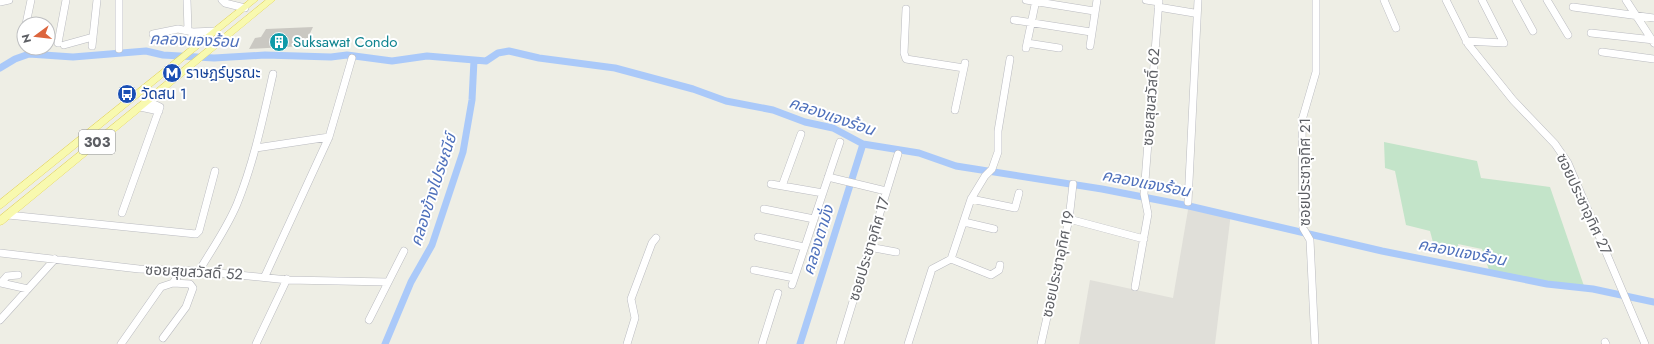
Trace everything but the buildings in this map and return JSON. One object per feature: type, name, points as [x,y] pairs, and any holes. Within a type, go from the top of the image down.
[{"type":"main road","name":"303","points":[[0,205],[254,0]]},
{"type":"main road","name":"303","points":[[0,221],[271,0]]},
{"type":"street","points":[[0,2],[9,0]]},
{"type":"street","points":[[28,16],[31,0]]},
{"type":"street","points":[[66,0],[61,44],[93,37]]},
{"type":"street","points":[[92,46],[97,0]]},
{"type":"street","points":[[119,49],[120,0]]},
{"type":"street","points":[[187,0],[188,30]]},
{"type":"street","points":[[222,0],[225,3],[244,8]]},
{"type":"street","points":[[1026,0],[1094,11]]},
{"type":"street","points":[[1090,46],[1094,11],[1097,0]]},
{"type":"street","points":[[1146,0],[1194,13]]},
{"type":"street","points":[[1188,202],[1198,0]]},
{"type":"street","name":"ซอยประชาอุทิศ 21","points":[[1315,344],[1310,240],[1303,228],[1302,120],[1316,72],[1316,0]]},
{"type":"street","points":[[1384,0],[1396,28]]},
{"type":"street","name":"ซอยประชาอุทิศ 27","points":[[1446,0],[1466,40],[1487,69],[1555,144],[1568,163],[1645,344]]},
{"type":"street","points":[[1466,40],[1504,43],[1482,0]]},
{"type":"street","points":[[1516,0],[1533,31]]},
{"type":"street","points":[[1547,0],[1568,35]]},
{"type":"street","points":[[1626,0],[1653,41]]},
{"type":"street","points":[[1036,1],[1026,46],[1059,48]]},
{"type":"street","name":"ซอยสุขสวัสดิ์ 62","points":[[1144,239],[1148,214],[1144,194],[1158,3]]},
{"type":"street","points":[[1573,7],[1654,18]]},
{"type":"street","points":[[906,9],[904,53],[906,59],[964,65],[955,110]]},
{"type":"street","points":[[1014,20],[1091,32]]},
{"type":"street","points":[[153,34],[178,29],[192,32],[216,31]]},
{"type":"street","points":[[1591,33],[1653,41]]},
{"type":"street","points":[[1602,52],[1654,59]]},
{"type":"street","points":[[265,276],[329,136],[352,58]]},
{"type":"street","points":[[908,344],[932,269],[951,260],[971,199],[985,176],[992,169],[998,152],[998,130],[1010,59]]},
{"type":"street","points":[[199,271],[237,204],[256,148],[273,74]]},
{"type":"street","points":[[122,214],[159,111],[160,106],[147,101]]},
{"type":"street","points":[[140,107],[152,111],[159,111]]},
{"type":"street","points":[[782,186],[801,134]]},
{"type":"street","points":[[256,148],[329,136]]},
{"type":"street","points":[[754,270],[793,281],[840,142]]},
{"type":"street","name":"ซอยประชาอุทิศ 17","points":[[840,344],[898,154]]},
{"type":"street","points":[[8,215],[196,234],[199,231],[215,171]]},
{"type":"street","points":[[828,177],[886,191]]},
{"type":"street","points":[[770,184],[823,193]]},
{"type":"street","name":"ซอยประชาอุทิศ 19","points":[[1041,344],[1069,219],[1073,184]]},
{"type":"street","points":[[971,199],[1012,208],[1016,206],[1019,193]]},
{"type":"street","points":[[764,209],[814,219]]},
{"type":"street","points":[[1069,219],[1144,239],[1135,287]]},
{"type":"street","points":[[964,222],[994,229]]},
{"type":"street","points":[[758,237],[804,247]]},
{"type":"street","points":[[627,344],[636,318],[631,299],[652,243],[656,238]]},
{"type":"street","points":[[869,246],[896,252]]},
{"type":"street","points":[[369,320],[404,251]]},
{"type":"street","name":"ซอยสุขสวัสดิ์ 52","points":[[0,253],[139,269],[199,271],[287,279],[388,282]]},
{"type":"street","points":[[0,320],[55,259]]},
{"type":"street","points":[[951,260],[991,275],[996,273],[1000,265]]},
{"type":"street","points":[[173,283],[181,271]]},
{"type":"street","points":[[18,275],[7,276],[2,280],[2,284],[28,288]]},
{"type":"street","points":[[256,344],[287,279]]},
{"type":"street","points":[[121,344],[162,287],[173,283],[190,284],[193,288],[183,312],[163,338]]},
{"type":"street","points":[[762,344],[778,294]]},
{"type":"shaded area","points":[[1189,204],[1231,213],[1215,344],[1079,344],[1090,280],[1173,298]]},
{"type":"green space","points":[[1384,142],[1477,161],[1481,178],[1550,187],[1584,286],[1575,287],[1551,284],[1489,270],[1482,249],[1458,244],[1459,250],[1434,246],[1430,231],[1406,225],[1395,171],[1385,168]]},
{"type":"waterway","name":"คลองแจงร้อน","points":[[0,68],[15,59],[29,54],[73,57],[146,51],[163,55],[214,58],[265,55],[331,57],[347,55],[392,61],[427,56],[486,61],[498,53],[509,51],[539,58],[615,68],[693,89],[726,101],[773,110],[805,122],[833,128],[863,144]]},
{"type":"waterway","name":"คลองข้างไปรษณีย์","points":[[385,344],[411,282],[432,245],[463,152],[472,100],[474,60]]},
{"type":"waterway","name":"คลองตามั่ง","points":[[800,344],[863,144]]},
{"type":"waterway","name":"คลองแจงร้อน","points":[[863,144],[919,153],[956,166],[1102,189],[1189,206],[1382,251],[1547,284],[1593,289],[1654,302]]},
{"type":"place","name":"Suksawat Condo","points":[[279,42]]},
{"type":"place","name":"ราษฎร์บูรณะ","points":[[172,73]]},
{"type":"place","name":"วัดสน 1","points":[[127,94]]}]
